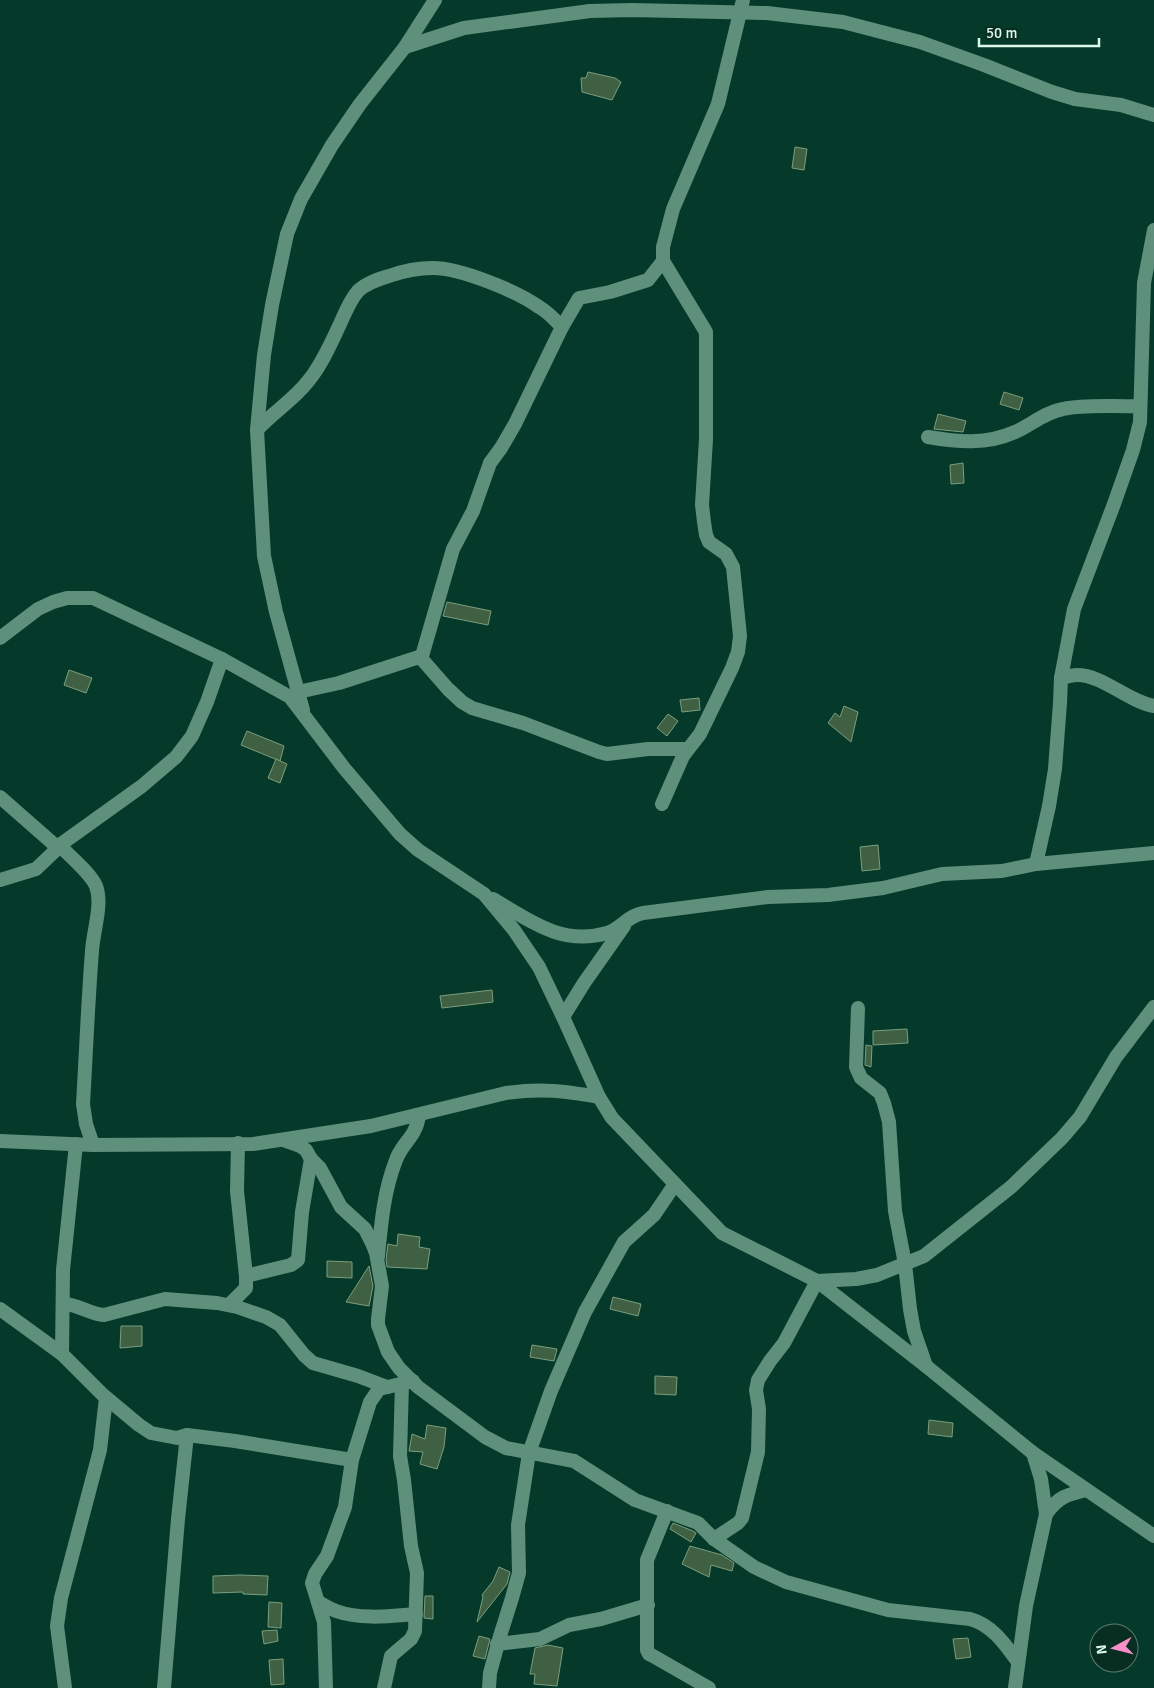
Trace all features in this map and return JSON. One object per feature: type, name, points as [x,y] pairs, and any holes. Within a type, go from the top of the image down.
[{"type":"street","points":[[304,713],[276,612],[264,556],[257,430],[264,355],[272,305],[287,234],[301,199],[332,145],[435,0]]},
{"type":"street","points":[[404,46],[464,28],[590,11],[742,6],[767,13],[843,22],[920,42],[1074,99],[1121,105],[1154,115]]},
{"type":"street","points":[[662,804],[683,756],[700,734],[732,668],[738,652],[740,636],[733,567],[726,554],[709,542],[706,536],[702,505],[706,439],[706,332],[664,261],[663,247],[673,209],[718,104],[742,6]]},
{"type":"street","points":[[1036,864],[1049,806],[1054,769],[1061,678],[1074,610],[1133,450],[1140,422],[1144,283],[1154,230]]},
{"type":"street","points":[[298,692],[339,683],[420,657],[425,650],[453,549],[473,511],[490,463],[515,424],[562,326],[579,298],[610,292],[648,280],[664,261]]},
{"type":"street","points":[[257,430],[267,418],[299,392],[309,380],[318,367],[348,306],[359,290],[379,279],[405,271],[434,268],[453,271],[480,279],[539,306],[562,326]]},
{"type":"street","points":[[928,437],[961,442],[990,440],[1015,432],[1042,416],[1062,409],[1140,406]]},
{"type":"street","points":[[0,638],[38,609],[53,602],[67,598],[93,598],[222,658],[290,697],[344,768],[400,834],[418,850],[484,894],[548,931],[576,937],[591,937],[608,933],[637,914],[643,913],[768,897],[828,895],[883,888],[942,874],[1002,871],[1036,864],[1154,853]]},
{"type":"street","points":[[420,657],[448,689],[462,702],[472,708],[523,723],[598,752],[607,754],[648,749],[688,749]]},
{"type":"street","points":[[0,880],[36,868],[59,846],[142,786],[176,757],[192,736],[207,702],[222,658]]},
{"type":"street","points":[[1061,678],[1076,675],[1090,677],[1103,682],[1140,703],[1154,706]]},
{"type":"street","points":[[0,798],[59,846],[91,877],[98,895],[92,949],[83,1104],[86,1124],[93,1144]]},
{"type":"street","points":[[484,894],[514,930],[539,967],[599,1097],[612,1118],[722,1233],[817,1281],[1033,1453],[1154,1536]]},
{"type":"street","points":[[563,1017],[627,921]]},
{"type":"street","points":[[817,1281],[856,1279],[877,1275],[924,1256],[1011,1187],[1062,1138],[1080,1117],[1116,1057],[1154,1007]]},
{"type":"street","points":[[858,1008],[856,1068],[861,1078],[880,1093],[889,1122],[896,1211],[914,1331],[926,1366]]},
{"type":"street","points":[[0,1141],[76,1144],[253,1144],[371,1126],[506,1093],[526,1090],[545,1089],[599,1097]]},
{"type":"street","points":[[378,1260],[382,1221],[391,1174],[397,1157],[416,1129],[418,1115]]},
{"type":"street","points":[[284,1140],[306,1150],[325,1176],[341,1207],[364,1229],[372,1243],[378,1260],[382,1286],[378,1325],[388,1352],[408,1382],[485,1437],[506,1448],[574,1460],[626,1495],[701,1524],[714,1539],[754,1567],[786,1582],[888,1610],[978,1621],[1001,1638],[1018,1662]]},
{"type":"street","points":[[228,1305],[246,1288],[237,1191],[238,1143]]},
{"type":"street","points":[[62,1354],[63,1270],[76,1144]]},
{"type":"street","points":[[246,1276],[291,1265],[298,1260],[302,1212],[311,1159]]},
{"type":"street","points":[[489,1688],[490,1673],[497,1644],[519,1572],[518,1525],[529,1453],[552,1391],[585,1312],[624,1242],[654,1215],[675,1184]]},
{"type":"street","points":[[908,1288],[924,1256]]},
{"type":"street","points":[[714,1539],[738,1523],[742,1518],[758,1452],[759,1409],[756,1390],[758,1380],[784,1343],[817,1281]]},
{"type":"street","points":[[64,1304],[70,1303],[95,1314],[104,1315],[165,1299],[228,1305],[266,1318],[280,1325],[304,1355],[313,1363],[358,1376],[386,1387]]},
{"type":"street","points":[[0,1309],[62,1354],[106,1398],[151,1433],[177,1438],[187,1435],[352,1460]]},
{"type":"street","points":[[326,1688],[325,1631],[312,1585],[313,1577],[327,1556],[345,1507],[352,1460],[370,1402],[376,1391],[408,1382]]},
{"type":"street","points":[[384,1688],[391,1656],[414,1635],[416,1614],[418,1573],[411,1546],[400,1456],[408,1382]]},
{"type":"street","points":[[65,1688],[57,1626],[61,1598],[100,1450],[106,1398]]},
{"type":"street","points":[[164,1688],[187,1435]]},
{"type":"street","points":[[1015,1688],[1026,1606],[1046,1514],[1041,1479],[1033,1453]]},
{"type":"street","points":[[1046,1514],[1060,1498],[1086,1490]]},
{"type":"street","points":[[666,1511],[646,1560],[647,1650],[649,1654],[710,1688]]},
{"type":"street","points":[[318,1602],[347,1614],[379,1616],[416,1614]]},
{"type":"street","points":[[497,1644],[540,1639],[569,1625],[601,1619],[648,1605]]},
{"type":"building","points":[[588,72],[615,78],[621,82],[612,100],[582,92],[581,78],[586,78]]},
{"type":"building","points":[[795,147],[807,149],[804,170],[792,168]]},
{"type":"building","points":[[1004,392],[1023,398],[1019,410],[1000,404]]},
{"type":"building","points":[[938,414],[966,421],[963,432],[934,429]]},
{"type":"building","points":[[963,463],[964,483],[951,484],[950,465]]},
{"type":"building","points":[[447,602],[491,611],[488,625],[443,616]]},
{"type":"building","points":[[69,670],[92,678],[86,693],[64,685]]},
{"type":"building","points":[[699,698],[700,710],[682,712],[680,700]]},
{"type":"building","points":[[844,706],[858,712],[851,742],[828,723],[835,713],[840,717]]},
{"type":"building","points":[[668,714],[678,721],[667,736],[657,728]]},
{"type":"building","points":[[247,731],[284,746],[280,761],[241,745]]},
{"type":"building","points":[[276,759],[287,764],[280,783],[268,778]]},
{"type":"building","points":[[878,845],[880,869],[862,871],[860,847]]},
{"type":"building","points":[[492,990],[493,1002],[442,1008],[440,996]]},
{"type":"building","points":[[907,1029],[908,1043],[873,1045],[873,1031]]},
{"type":"building","points":[[866,1045],[872,1046],[871,1067],[865,1065]]},
{"type":"building","points":[[398,1234],[420,1237],[419,1247],[430,1249],[427,1269],[387,1267],[388,1244],[397,1246]]},
{"type":"building","points":[[327,1261],[352,1262],[352,1278],[327,1277]]},
{"type":"building","points":[[369,1266],[373,1286],[369,1306],[346,1302]]},
{"type":"building","points":[[613,1297],[641,1304],[638,1316],[610,1309]]},
{"type":"building","points":[[121,1326],[142,1326],[142,1346],[120,1348]]},
{"type":"building","points":[[532,1345],[557,1349],[554,1361],[530,1357]]},
{"type":"building","points":[[655,1376],[677,1377],[676,1395],[655,1394]]},
{"type":"building","points":[[929,1420],[953,1423],[952,1437],[928,1434]]},
{"type":"building","points":[[427,1425],[446,1428],[444,1447],[437,1469],[420,1464],[423,1452],[409,1451],[412,1434],[425,1439]]},
{"type":"building","points":[[673,1523],[696,1533],[691,1542],[670,1529]]},
{"type":"building","points":[[690,1546],[722,1555],[734,1563],[732,1571],[711,1565],[709,1577],[682,1564]]},
{"type":"building","points":[[499,1567],[510,1572],[507,1584],[477,1622],[482,1595],[493,1581]]},
{"type":"building","points":[[213,1576],[268,1576],[267,1595],[243,1594],[243,1592],[213,1593]]},
{"type":"building","points":[[425,1596],[433,1596],[433,1619],[424,1618]]},
{"type":"building","points":[[269,1602],[282,1603],[281,1628],[268,1627]]},
{"type":"building","points":[[277,1630],[278,1641],[264,1644],[262,1631]]},
{"type":"building","points":[[479,1636],[490,1639],[485,1659],[473,1656]]},
{"type":"building","points":[[968,1638],[971,1657],[956,1659],[953,1639]]},
{"type":"building","points":[[548,1645],[563,1648],[557,1686],[534,1684],[535,1674],[530,1674],[535,1648]]},
{"type":"building","points":[[283,1659],[284,1684],[271,1685],[269,1660]]}]
